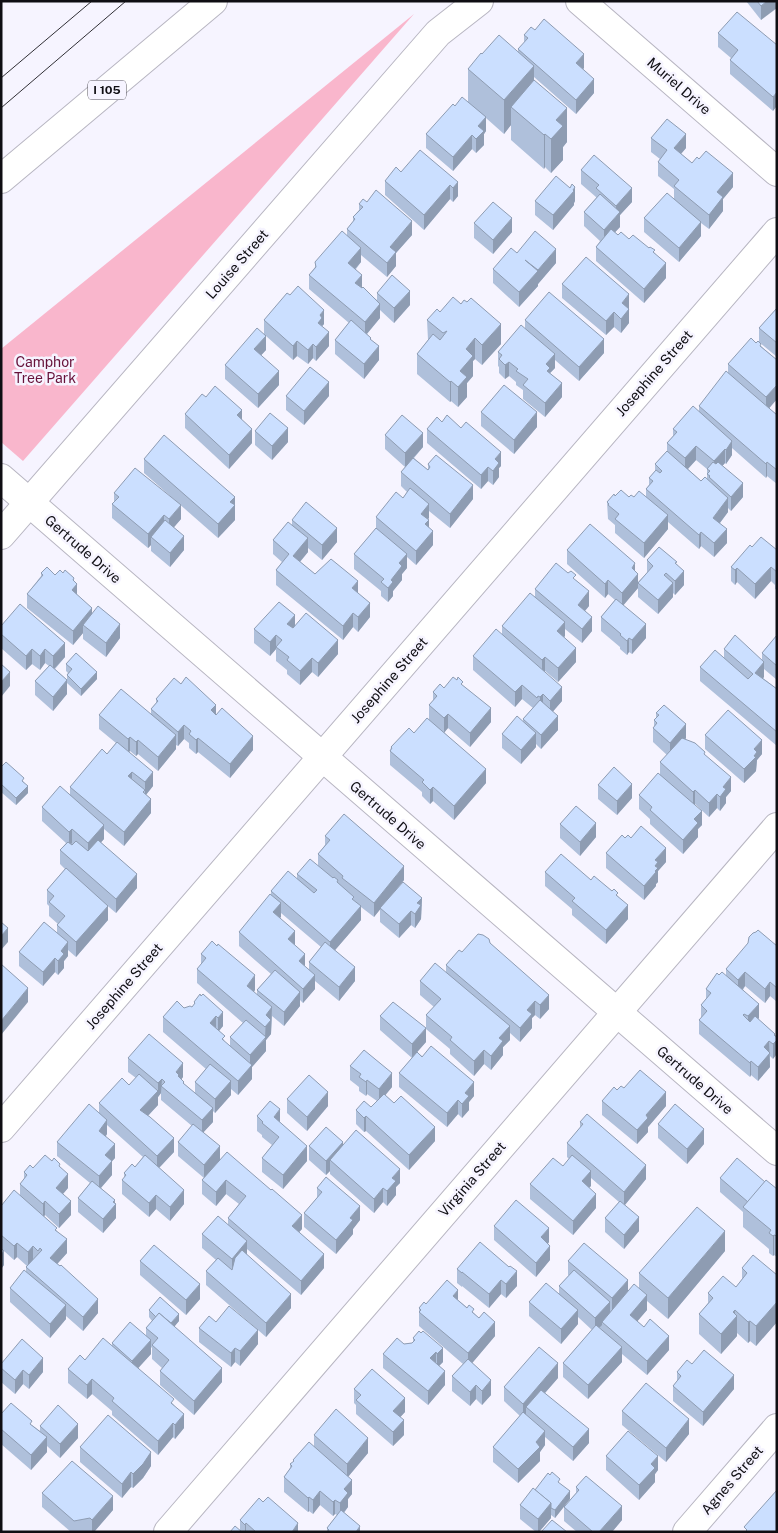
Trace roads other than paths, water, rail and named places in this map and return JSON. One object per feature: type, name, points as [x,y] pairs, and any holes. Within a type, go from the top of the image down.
[{"type":"main road","name":"I 105","points":[[1,180],[213,1]]},
{"type":"main road","name":"Louise Street","points":[[1,535],[438,33],[479,1]]},
{"type":"main road","name":"Muriel Drive","points":[[580,1],[777,172]]},
{"type":"main road","name":"Josephine Street","points":[[1,1128],[777,232]]},
{"type":"main road","name":"Gertrude Drive","points":[[1,478],[777,1151]]},
{"type":"main road","name":"Virginia Street","points":[[168,1532],[777,828]]},
{"type":"main road","name":"Agnes Street","points":[[687,1532],[777,1428]]},
{"type":"tram line","points":[[1,78],[92,1]]},
{"type":"tram line","points":[[1,108],[126,1]]},
{"type":"park label","name":"Camphor Tree Park","points":[[45,370]]}]
